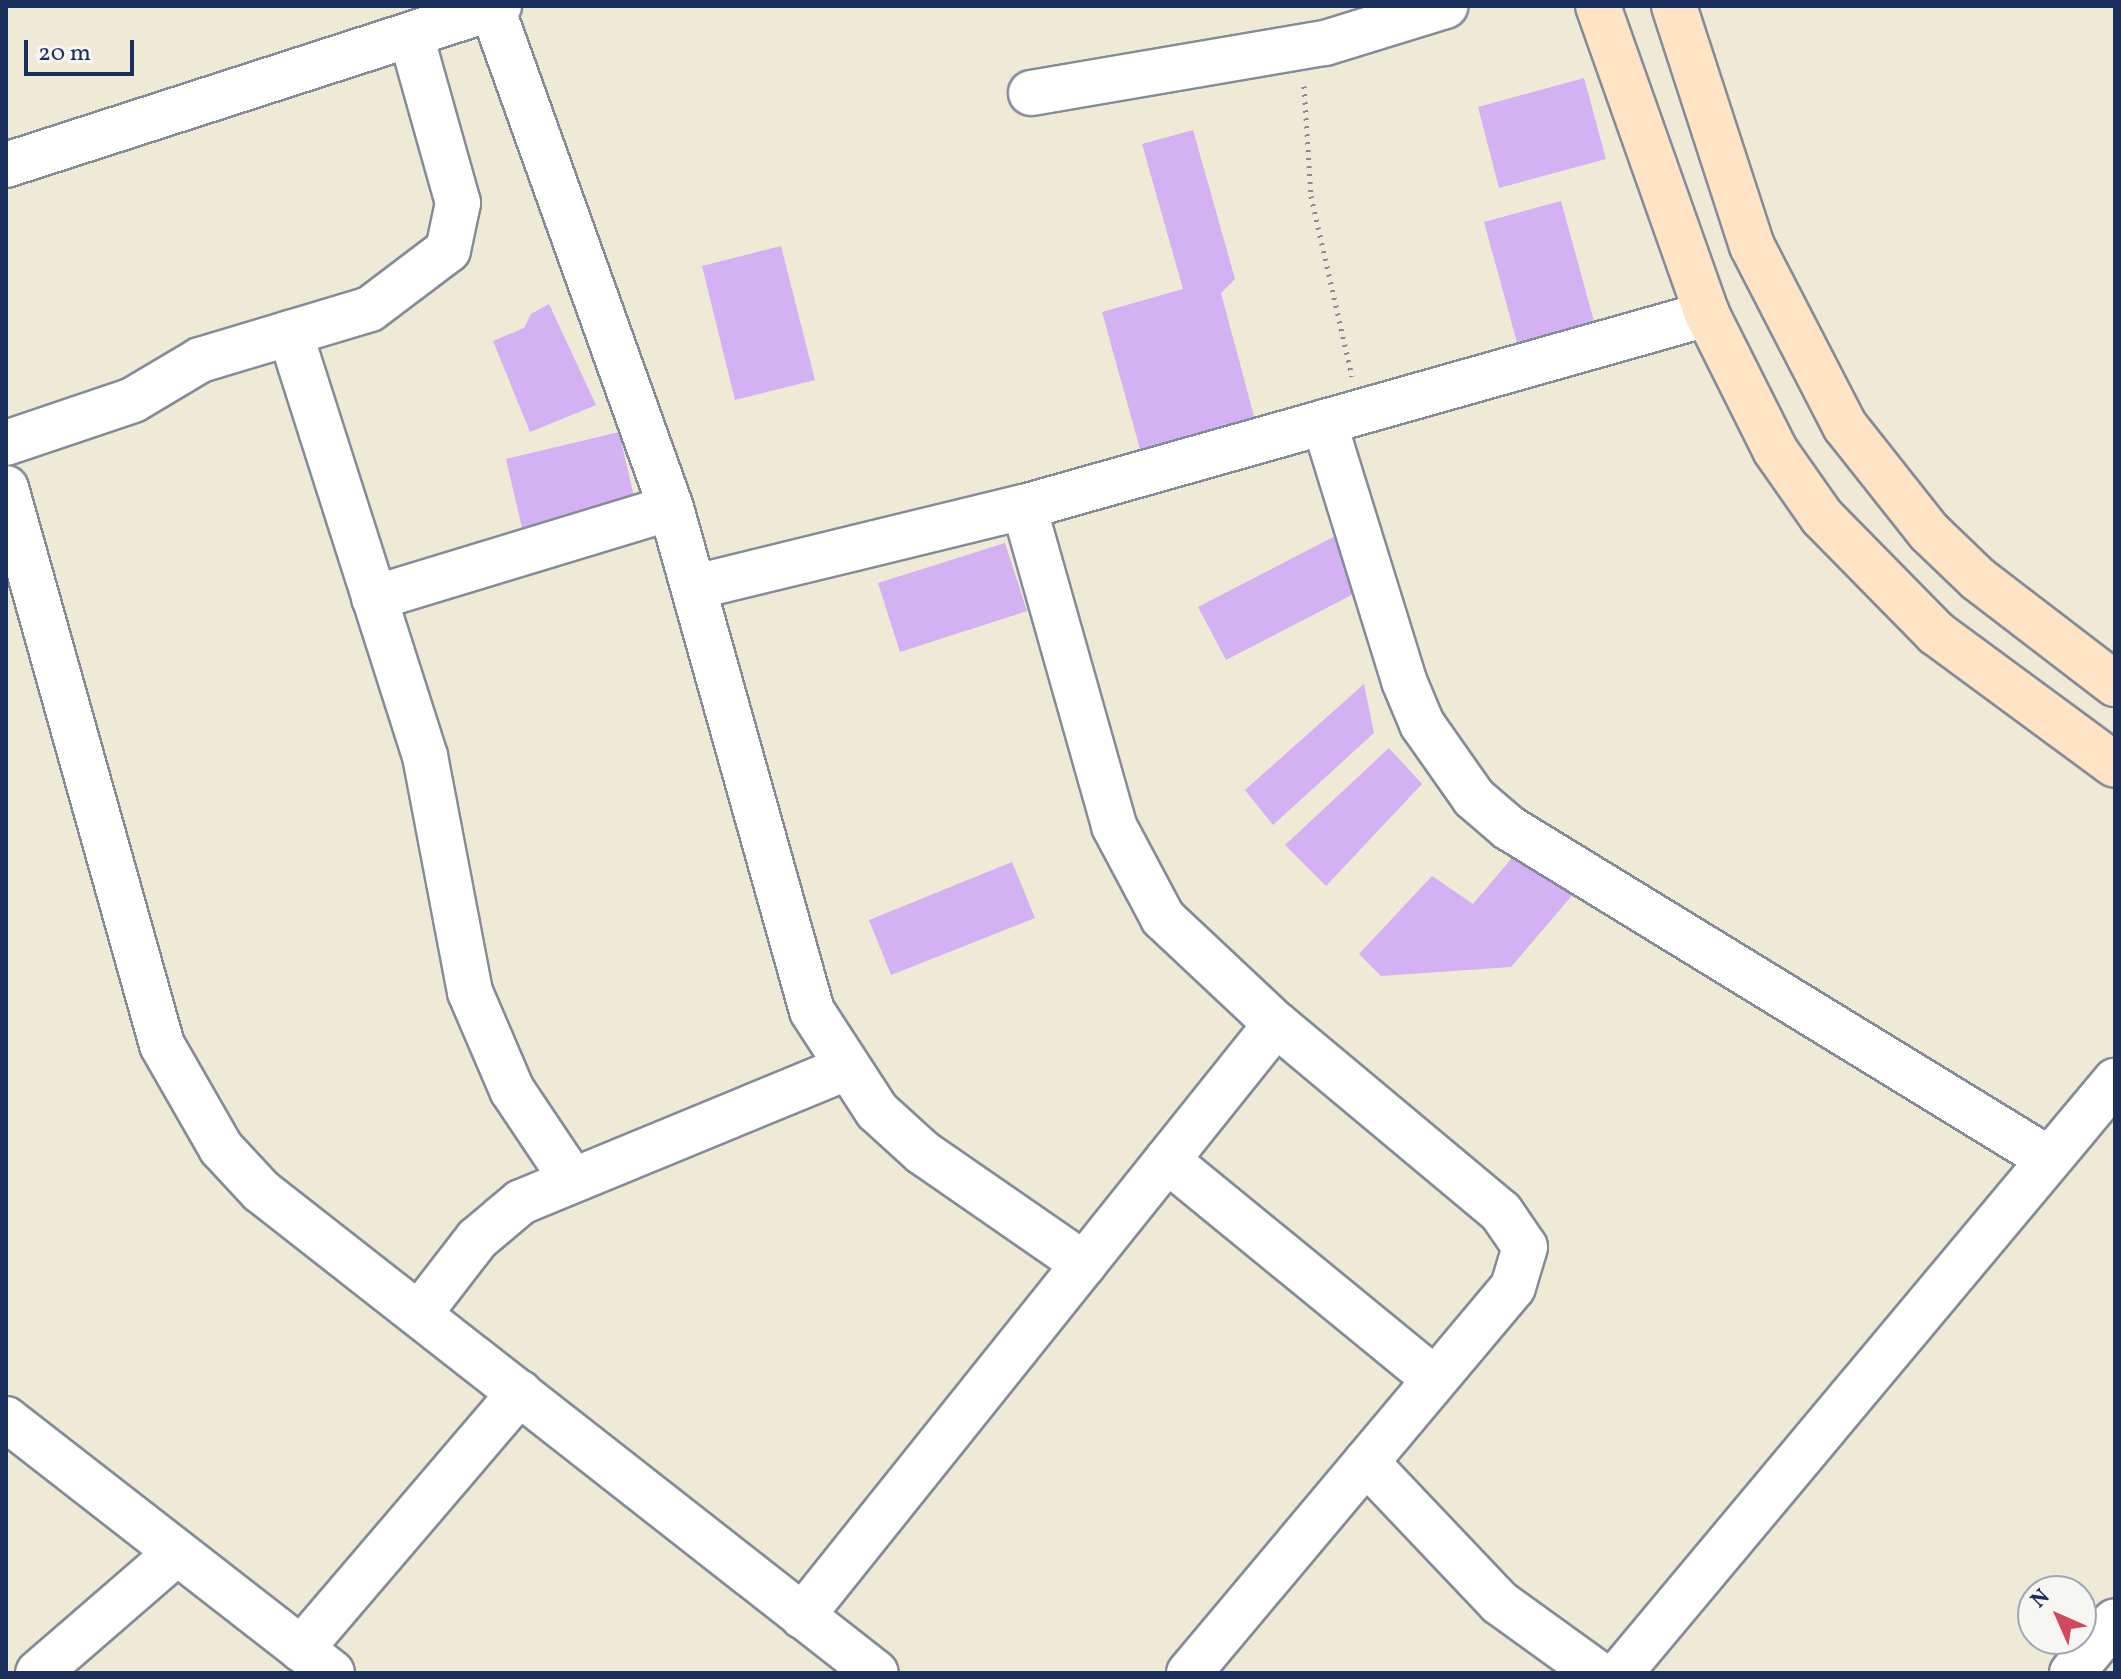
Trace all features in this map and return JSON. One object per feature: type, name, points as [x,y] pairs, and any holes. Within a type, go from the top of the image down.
[{"type":"street","points":[[1031,93],[1301,47],[1445,6]]},
{"type":"street","points":[[1598,6],[1707,314],[1775,450],[1876,578],[1936,633],[2115,765]]},
{"type":"street","points":[[1674,6],[1752,246],[1845,426],[1968,570],[2115,684]]},
{"type":"street","points":[[6,165],[496,7],[671,508],[793,955],[843,1069],[922,1152],[1084,1264]]},
{"type":"street","points":[[6,443],[133,400],[200,360],[370,309],[436,261],[456,236],[458,203],[411,36]]},
{"type":"street","points":[[695,587],[1024,507],[1707,314]]},
{"type":"street","points":[[290,333],[436,799],[470,992],[512,1090],[571,1178]]},
{"type":"street","points":[[1342,416],[1404,681],[1445,763],[1474,798],[1509,828],[2049,1159]]},
{"type":"street","points":[[6,488],[73,748],[162,1045],[187,1098],[261,1191],[876,1673]]},
{"type":"street","points":[[1024,507],[1133,874],[1163,918],[1276,1024],[1517,1227],[1523,1268],[1435,1379],[1189,1673]]},
{"type":"street","points":[[374,598],[671,508]]},
{"type":"street","points":[[802,1616],[1276,1024]]},
{"type":"street","points":[[419,1314],[498,1219],[571,1178],[843,1069]]},
{"type":"street","points":[[1620,1673],[2115,1081]]},
{"type":"street","points":[[1167,1160],[1435,1379]]},
{"type":"street","points":[[6,1419],[174,1555],[316,1661],[520,1393]]},
{"type":"street","points":[[1366,1462],[1500,1603],[1597,1673]]},
{"type":"street","points":[[38,1673],[174,1555]]},
{"type":"street","points":[[2072,1673],[2114,1624]]},
{"type":"path","points":[[1301,47],[1311,196],[1342,416]]},
{"type":"building","points":[[1584,78],[1606,159],[1499,188],[1478,107]]},
{"type":"building","points":[[1193,130],[1235,279],[1221,293],[1255,420],[1140,449],[1102,312],[1183,289],[1142,144]]},
{"type":"building","points":[[1561,201],[1595,325],[1518,346],[1484,222]]},
{"type":"building","points":[[781,246],[815,380],[735,400],[702,266]]},
{"type":"building","points":[[549,304],[596,405],[530,432],[493,341],[524,328],[531,314]]},
{"type":"building","points":[[619,432],[635,501],[522,528],[506,459]]},
{"type":"building","points":[[1341,533],[1369,586],[1226,660],[1198,607]]},
{"type":"building","points":[[1005,543],[1027,611],[900,652],[878,583]]},
{"type":"building","points":[[1364,684],[1374,733],[1273,825],[1245,790]]},
{"type":"building","points":[[1389,748],[1422,784],[1326,886],[1285,845]]},
{"type":"building","points":[[1517,852],[1575,892],[1511,967],[1381,976],[1359,954],[1432,876],[1473,904]]},
{"type":"building","points":[[1012,862],[1035,918],[891,975],[869,920]]}]
